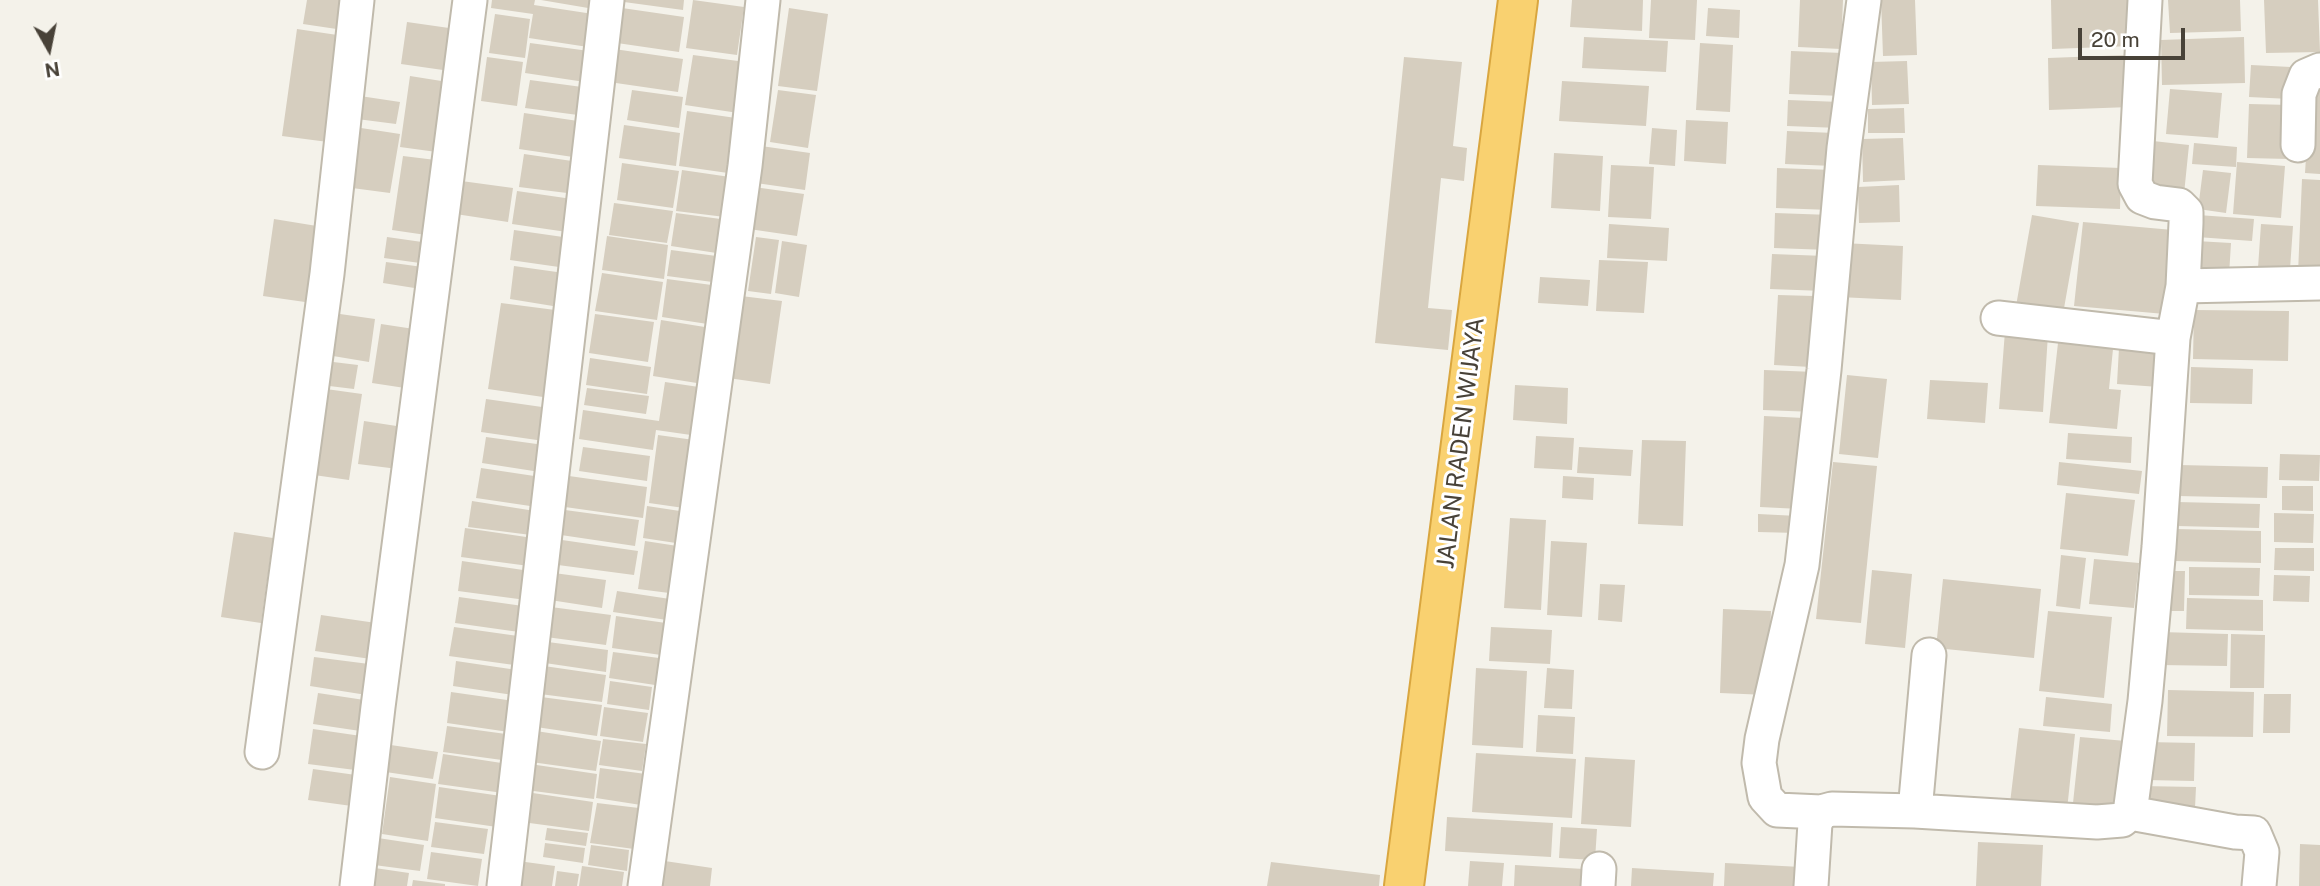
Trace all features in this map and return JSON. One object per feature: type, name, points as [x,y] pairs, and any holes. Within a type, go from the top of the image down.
[{"type":"highway","name":"JALAN RADEN WIJAYA","points":[[1404,886],[1518,0]]},
{"type":"street","points":[[262,751],[327,274],[357,0]]},
{"type":"street","points":[[357,886],[379,693],[470,0]]},
{"type":"street","points":[[503,886],[607,0]]},
{"type":"street","points":[[645,886],[745,166],[763,0]]},
{"type":"street","points":[[1864,0],[1844,148],[1824,369],[1802,565],[1759,763],[1765,797],[1777,810],[1821,812],[1854,808],[2097,822],[2122,820],[2130,813],[2147,688],[2173,338],[2183,286],[2186,212],[2179,205],[2155,202],[2142,197],[2135,184],[2145,0]]},
{"type":"street","points":[[2298,145],[2299,94],[2306,76],[2320,70]]},
{"type":"street","points":[[2183,286],[2320,283]]},
{"type":"street","points":[[1998,318],[2173,338]]},
{"type":"street","points":[[1914,811],[1929,655]]},
{"type":"street","points":[[1811,886],[1815,823],[1821,812]]},
{"type":"street","points":[[2130,813],[2254,834],[2262,852],[2259,886]]},
{"type":"building","points":[[307,0],[354,0],[350,31],[303,24]]},
{"type":"building","points":[[492,0],[535,0],[534,5],[593,14],[588,47],[529,38],[533,14],[491,8]]},
{"type":"building","points":[[541,0],[595,0],[594,9]]},
{"type":"building","points":[[624,0],[684,0],[683,10]]},
{"type":"building","points":[[693,0],[744,7],[737,55],[686,48]]},
{"type":"building","points":[[1572,0],[1643,0],[1642,31],[1570,27]]},
{"type":"building","points":[[1651,0],[1697,0],[1695,40],[1649,38]]},
{"type":"building","points":[[1800,0],[1843,0],[1841,49],[1798,47]]},
{"type":"building","points":[[1881,0],[1915,0],[1917,55],[1883,56]]},
{"type":"building","points":[[2051,0],[2131,0],[2132,46],[2052,49]]},
{"type":"building","points":[[2168,0],[2240,0],[2241,31],[2170,33]]},
{"type":"building","points":[[2264,0],[2318,0],[2320,52],[2266,53]]},
{"type":"building","points":[[622,8],[684,17],[679,52],[617,43]]},
{"type":"building","points":[[789,8],[828,14],[817,91],[778,86]]},
{"type":"building","points":[[1708,8],[1740,10],[1739,38],[1706,36]]},
{"type":"building","points":[[495,14],[530,19],[525,58],[489,53]]},
{"type":"building","points":[[407,22],[449,28],[443,70],[401,64]]},
{"type":"building","points":[[297,29],[344,36],[328,142],[282,136]]},
{"type":"building","points":[[1584,37],[1668,41],[1666,72],[1582,68]]},
{"type":"building","points":[[2244,37],[2245,83],[2162,85],[2161,40]]},
{"type":"building","points":[[530,43],[589,51],[585,82],[525,73]]},
{"type":"building","points":[[1700,43],[1733,45],[1730,112],[1696,110]]},
{"type":"building","points":[[614,49],[683,59],[678,92],[609,82]]},
{"type":"building","points":[[1791,51],[1843,53],[1842,96],[1789,94]]},
{"type":"building","points":[[693,55],[753,63],[745,114],[685,105]]},
{"type":"building","points":[[2128,55],[2130,107],[2049,110],[2048,58]]},
{"type":"building","points":[[487,57],[523,62],[517,106],[481,101]]},
{"type":"building","points":[[1404,57],[1462,62],[1453,146],[1467,148],[1464,181],[1441,178],[1428,308],[1452,310],[1448,350],[1375,343]]},
{"type":"building","points":[[1907,61],[1909,104],[1872,105],[1871,62]]},
{"type":"building","points":[[2251,65],[2291,67],[2290,99],[2249,97]]},
{"type":"building","points":[[410,76],[454,83],[444,153],[400,147]]},
{"type":"building","points":[[2311,78],[2320,79],[2320,174],[2305,173]]},
{"type":"building","points":[[530,80],[582,87],[578,115],[525,108]]},
{"type":"building","points":[[1562,81],[1649,86],[1646,126],[1559,121]]},
{"type":"building","points":[[2170,89],[2222,93],[2218,138],[2166,134]]},
{"type":"building","points":[[632,90],[683,97],[679,128],[627,120]]},
{"type":"building","points":[[778,90],[816,95],[808,148],[770,142]]},
{"type":"building","points":[[360,96],[400,102],[396,124],[357,119]]},
{"type":"building","points":[[1788,100],[1840,102],[1839,128],[1787,126]]},
{"type":"building","points":[[2249,104],[2291,105],[2289,159],[2247,158]]},
{"type":"building","points":[[1904,108],[1905,133],[1868,133],[1868,109]]},
{"type":"building","points":[[687,111],[743,119],[735,174],[679,166]]},
{"type":"building","points":[[524,113],[578,121],[573,157],[519,149]]},
{"type":"building","points":[[1686,120],[1728,122],[1726,164],[1684,161]]},
{"type":"building","points":[[624,125],[680,133],[676,166],[619,158]]},
{"type":"building","points":[[361,128],[400,134],[390,193],[352,188]]},
{"type":"building","points":[[1652,128],[1677,130],[1675,166],[1649,164]]},
{"type":"building","points":[[1787,131],[1834,133],[1833,166],[1785,164]]},
{"type":"building","points":[[1903,138],[1905,180],[1863,182],[1862,139]]},
{"type":"building","points":[[2153,141],[2189,145],[2184,194],[2147,190]]},
{"type":"building","points":[[2194,143],[2237,147],[2236,167],[2192,164]]},
{"type":"building","points":[[761,146],[810,153],[805,190],[756,183]]},
{"type":"building","points":[[1554,153],[1603,156],[1600,211],[1551,208]]},
{"type":"building","points":[[524,154],[572,161],[567,193],[519,187]]},
{"type":"building","points":[[403,156],[444,161],[433,236],[392,230]]},
{"type":"building","points":[[2237,162],[2285,166],[2281,218],[2233,214]]},
{"type":"building","points":[[622,163],[679,171],[673,208],[617,200]]},
{"type":"building","points":[[1611,165],[1654,167],[1651,219],[1608,217]]},
{"type":"building","points":[[2038,165],[2121,168],[2120,209],[2036,206]]},
{"type":"building","points":[[1777,168],[1833,170],[1831,210],[1776,208]]},
{"type":"building","points":[[682,170],[730,177],[725,217],[676,211]]},
{"type":"building","points":[[2203,170],[2231,173],[2226,213],[2198,209]]},
{"type":"building","points":[[2302,179],[2320,180],[2320,275],[2298,273]]},
{"type":"building","points":[[454,180],[513,188],[508,222],[449,213]]},
{"type":"building","points":[[1899,185],[1900,222],[1859,223],[1858,187]]},
{"type":"building","points":[[754,187],[804,194],[797,236],[749,229]]},
{"type":"building","points":[[517,191],[572,199],[567,232],[512,224]]},
{"type":"building","points":[[614,203],[673,211],[667,243],[609,235]]},
{"type":"building","points":[[676,213],[728,220],[723,254],[671,246]]},
{"type":"building","points":[[1775,213],[1831,215],[1829,250],[1774,248]]},
{"type":"building","points":[[2032,215],[2079,223],[2063,314],[2016,306]]},
{"type":"building","points":[[2198,215],[2254,219],[2252,241],[2197,237]]},
{"type":"building","points":[[274,219],[323,227],[312,303],[263,296]]},
{"type":"building","points":[[2083,222],[2173,230],[2165,314],[2074,306]]},
{"type":"building","points":[[1609,224],[1669,228],[1667,261],[1607,258]]},
{"type":"building","points":[[2261,224],[2293,226],[2290,269],[2258,268]]},
{"type":"building","points":[[514,230],[563,237],[559,267],[510,260]]},
{"type":"building","points":[[607,236],[668,245],[664,279],[602,270]]},
{"type":"building","points":[[387,237],[429,243],[427,264],[384,258]]},
{"type":"building","points":[[756,237],[779,240],[771,294],[748,291]]},
{"type":"building","points":[[782,241],[807,245],[799,297],[775,293]]},
{"type":"building","points":[[2196,241],[2231,243],[2229,275],[2195,274]]},
{"type":"building","points":[[1842,243],[1903,246],[1901,300],[1839,297]]},
{"type":"building","points":[[671,250],[724,257],[720,283],[667,276]]},
{"type":"building","points":[[1772,254],[1825,256],[1824,291],[1770,289]]},
{"type":"building","points":[[1599,260],[1648,262],[1644,313],[1596,311]]},
{"type":"building","points":[[386,262],[430,268],[427,290],[383,283]]},
{"type":"building","points":[[514,266],[564,273],[559,307],[510,299]]},
{"type":"building","points":[[602,273],[663,282],[657,320],[595,311]]},
{"type":"building","points":[[1540,277],[1590,280],[1588,306],[1538,303]]},
{"type":"building","points":[[667,279],[719,286],[714,325],[662,317]]},
{"type":"building","points":[[1778,295],[1814,296],[1811,367],[1774,365]]},
{"type":"building","points":[[741,296],[782,301],[770,384],[728,378]]},
{"type":"building","points":[[501,303],[563,311],[550,398],[488,389]]},
{"type":"building","points":[[2194,310],[2289,311],[2288,361],[2193,359]]},
{"type":"building","points":[[333,313],[375,319],[369,362],[327,355]]},
{"type":"building","points":[[595,314],[654,322],[648,362],[589,353]]},
{"type":"building","points":[[661,320],[711,328],[703,384],[653,376]]},
{"type":"building","points":[[381,324],[414,329],[405,388],[372,383]]},
{"type":"building","points":[[2005,331],[2048,334],[2043,412],[1999,409]]},
{"type":"building","points":[[2058,343],[2113,349],[2109,389],[2121,390],[2117,429],[2049,423]]},
{"type":"building","points":[[2119,348],[2162,351],[2159,387],[2117,384]]},
{"type":"building","points":[[590,358],[651,367],[647,394],[586,385]]},
{"type":"building","points":[[325,361],[358,365],[354,389],[321,385]]},
{"type":"building","points":[[2191,367],[2253,369],[2252,404],[2190,403]]},
{"type":"building","points":[[1764,370],[1815,372],[1814,412],[1763,410]]},
{"type":"building","points":[[1847,375],[1887,379],[1878,458],[1839,454]]},
{"type":"building","points":[[1930,380],[1988,383],[1985,423],[1927,419]]},
{"type":"building","points":[[665,382],[699,387],[691,435],[656,430],[653,450],[579,439],[583,410],[659,421]]},
{"type":"building","points":[[1515,385],[1568,388],[1567,424],[1513,420]]},
{"type":"building","points":[[587,388],[649,396],[646,414],[584,405]]},
{"type":"building","points":[[326,389],[362,394],[349,480],[314,475]]},
{"type":"building","points":[[486,399],[549,408],[544,441],[481,432]]},
{"type":"building","points":[[1764,416],[1804,418],[1800,509],[1760,507]]},
{"type":"building","points":[[364,421],[403,427],[398,469],[358,464]]},
{"type":"building","points":[[2068,433],[2132,437],[2131,463],[2066,459]]},
{"type":"building","points":[[658,435],[694,440],[684,508],[649,503]]},
{"type":"building","points":[[1536,436],[1574,438],[1572,470],[1534,468]]},
{"type":"building","points":[[486,437],[544,445],[540,472],[482,463]]},
{"type":"building","points":[[1642,440],[1686,441],[1683,526],[1638,524]]},
{"type":"building","points":[[583,447],[650,456],[647,481],[579,471]]},
{"type":"building","points":[[1579,447],[1633,450],[1631,476],[1577,473]]},
{"type":"building","points":[[2280,454],[2320,455],[2319,481],[2279,480]]},
{"type":"building","points":[[1833,462],[1877,466],[1861,623],[1816,619]]},
{"type":"building","points":[[2059,462],[2142,471],[2139,494],[2057,485]]},
{"type":"building","points":[[2179,465],[2268,467],[2267,498],[2178,496]]},
{"type":"building","points":[[481,468],[541,477],[537,507],[476,498]]},
{"type":"building","points":[[569,476],[647,487],[643,518],[565,507]]},
{"type":"building","points":[[1563,476],[1594,478],[1593,500],[1562,498]]},
{"type":"building","points":[[2282,486],[2313,486],[2313,511],[2282,510]]},
{"type":"building","points":[[2066,493],[2135,500],[2128,556],[2060,549]]},
{"type":"building","points":[[472,501],[535,511],[531,535],[468,527]]},
{"type":"building","points":[[2177,502],[2260,504],[2259,528],[2177,526]]},
{"type":"building","points":[[647,506],[693,513],[689,545],[643,538]]},
{"type":"building","points":[[565,510],[639,520],[635,546],[561,535]]},
{"type":"building","points":[[2274,513],[2314,514],[2313,543],[2274,542]]},
{"type":"building","points":[[1758,514],[1798,516],[1797,533],[1758,532]]},
{"type":"building","points":[[1510,518],[1546,520],[1541,610],[1504,608]]},
{"type":"building","points":[[465,528],[533,538],[529,566],[461,557]]},
{"type":"building","points":[[2176,529],[2261,531],[2261,563],[2175,561]]},
{"type":"building","points":[[234,532],[273,538],[261,623],[221,617]]},
{"type":"building","points":[[562,540],[638,551],[634,575],[558,565]]},
{"type":"building","points":[[645,541],[684,547],[677,594],[638,589]]},
{"type":"building","points":[[1551,541],[1587,543],[1582,617],[1547,615]]},
{"type":"building","points":[[2275,548],[2314,548],[2314,571],[2274,570]]},
{"type":"building","points":[[2061,555],[2086,558],[2080,609],[2056,606]]},
{"type":"building","points":[[2094,559],[2139,563],[2134,608],[2089,604]]},
{"type":"building","points":[[462,561],[530,571],[526,600],[458,591]]},
{"type":"building","points":[[2189,567],[2260,568],[2259,596],[2189,595]]},
{"type":"building","points":[[1872,570],[1912,574],[1905,648],[1865,644]]},
{"type":"building","points":[[2159,571],[2185,571],[2184,611],[2158,611]]},
{"type":"building","points":[[554,573],[606,580],[602,608],[550,600]]},
{"type":"building","points":[[2274,575],[2310,576],[2309,602],[2273,601]]},
{"type":"building","points":[[1943,579],[2041,589],[2034,658],[1936,648]]},
{"type":"building","points":[[1600,584],[1625,585],[1622,622],[1598,620]]},
{"type":"building","points":[[617,591],[670,599],[667,620],[613,612]]},
{"type":"building","points":[[459,597],[523,606],[519,632],[455,623]]},
{"type":"building","points":[[2187,598],[2263,600],[2263,631],[2186,629]]},
{"type":"building","points":[[551,607],[611,615],[606,645],[546,637]]},
{"type":"building","points":[[1723,609],[1771,611],[1767,695],[1720,693]]},
{"type":"building","points":[[2048,611],[2112,617],[2104,698],[2039,691]]},
{"type":"building","points":[[321,615],[383,624],[378,660],[315,651]]},
{"type":"building","points":[[616,616],[666,623],[661,655],[612,648]]},
{"type":"building","points":[[454,627],[518,636],[514,665],[449,656]]},
{"type":"building","points":[[1491,627],[1552,630],[1550,664],[1489,661]]},
{"type":"building","points":[[2161,632],[2228,634],[2227,666],[2160,665]]},
{"type":"building","points":[[2231,634],[2265,635],[2264,688],[2230,688]]},
{"type":"building","points":[[548,642],[608,650],[606,672],[545,663]]},
{"type":"building","points":[[613,652],[659,658],[655,685],[609,678]]},
{"type":"building","points":[[314,657],[377,665],[373,696],[310,686]]},
{"type":"building","points":[[456,661],[517,670],[513,695],[453,686]]},
{"type":"building","points":[[544,666],[606,675],[602,702],[540,694]]},
{"type":"building","points":[[1476,668],[1527,671],[1523,748],[1472,745]]},
{"type":"building","points":[[1547,668],[1574,670],[1572,709],[1544,708]]},
{"type":"building","points":[[610,681],[652,687],[649,710],[607,704]]},
{"type":"building","points":[[2168,690],[2254,692],[2253,737],[2167,736]]},
{"type":"building","points":[[451,692],[514,701],[509,732],[447,723]]},
{"type":"building","points":[[318,693],[371,701],[367,732],[313,724]]},
{"type":"building","points":[[2264,694],[2291,694],[2290,733],[2263,733]]},
{"type":"building","points":[[541,697],[602,705],[597,736],[536,727]]},
{"type":"building","points":[[2046,697],[2112,704],[2110,732],[2043,726]]},
{"type":"building","points":[[604,707],[648,713],[643,742],[600,736]]},
{"type":"building","points":[[1538,715],[1575,717],[1573,754],[1536,752]]},
{"type":"building","points":[[447,726],[506,734],[502,760],[443,752]]},
{"type":"building","points":[[2019,728],[2075,734],[2067,810],[2010,803]]},
{"type":"building","points":[[313,729],[368,737],[363,771],[308,764]]},
{"type":"building","points":[[536,731],[601,741],[596,771],[531,762]]},
{"type":"building","points":[[2080,737],[2126,741],[2119,808],[2073,803]]},
{"type":"building","points":[[603,739],[646,744],[642,771],[599,765]]},
{"type":"building","points":[[2147,742],[2195,743],[2194,781],[2146,780]]},
{"type":"building","points":[[384,744],[438,752],[433,779],[379,771]]},
{"type":"building","points":[[1476,753],[1576,759],[1572,818],[1472,812]]},
{"type":"building","points":[[443,754],[508,764],[503,793],[438,784]]},
{"type":"building","points":[[1585,757],[1635,760],[1631,827],[1581,824]]},
{"type":"building","points":[[530,764],[597,774],[594,799],[526,790]]},
{"type":"building","points":[[600,768],[646,774],[641,805],[596,798]]},
{"type":"building","points":[[313,769],[363,776],[359,807],[308,800]]},
{"type":"building","points":[[390,777],[436,784],[428,841],[382,834]]},
{"type":"building","points":[[2141,786],[2196,787],[2195,808],[2141,807]]},
{"type":"building","points":[[439,787],[501,796],[497,827],[435,818]]},
{"type":"building","points":[[526,792],[593,802],[589,831],[522,822]]},
{"type":"building","points":[[597,803],[639,808],[634,849],[590,843]]},
{"type":"building","points":[[1447,817],[1553,823],[1551,857],[1445,851]]},
{"type":"building","points":[[435,822],[488,829],[484,854],[431,847]]},
{"type":"building","points":[[1561,827],[1597,829],[1595,860],[1559,858]]},
{"type":"building","points":[[547,828],[588,833],[586,846],[545,840]]},
{"type":"building","points":[[378,838],[424,845],[420,871],[374,865]]},
{"type":"building","points":[[1978,842],[2043,845],[2041,886],[1976,886]]},
{"type":"building","points":[[545,843],[585,848],[583,863],[543,857]]},
{"type":"building","points":[[2300,844],[2320,845],[2320,886],[2299,886]]},
{"type":"building","points":[[591,845],[629,850],[627,871],[588,865]]},
{"type":"building","points":[[431,852],[482,859],[478,886],[427,879]]},
{"type":"building","points":[[658,860],[712,868],[710,886],[654,886]]},
{"type":"building","points":[[518,861],[555,866],[552,886],[515,886]]},
{"type":"building","points":[[1470,861],[1504,863],[1502,886],[1468,886]]},
{"type":"building","points":[[1271,862],[1380,875],[1379,886],[1267,886]]},
{"type":"building","points":[[1725,863],[1801,867],[1800,886],[1724,886]]},
{"type":"building","points":[[1515,865],[1584,869],[1583,886],[1514,886]]},
{"type":"building","points":[[582,866],[624,872],[622,886],[579,886]]},
{"type":"building","points":[[368,867],[409,873],[407,886],[365,886]]},
{"type":"building","points":[[1632,868],[1714,873],[1713,886],[1631,886]]},
{"type":"building","points":[[557,871],[579,874],[577,886],[555,886]]},
{"type":"building","points":[[413,880],[445,884],[445,886],[412,886]]}]
